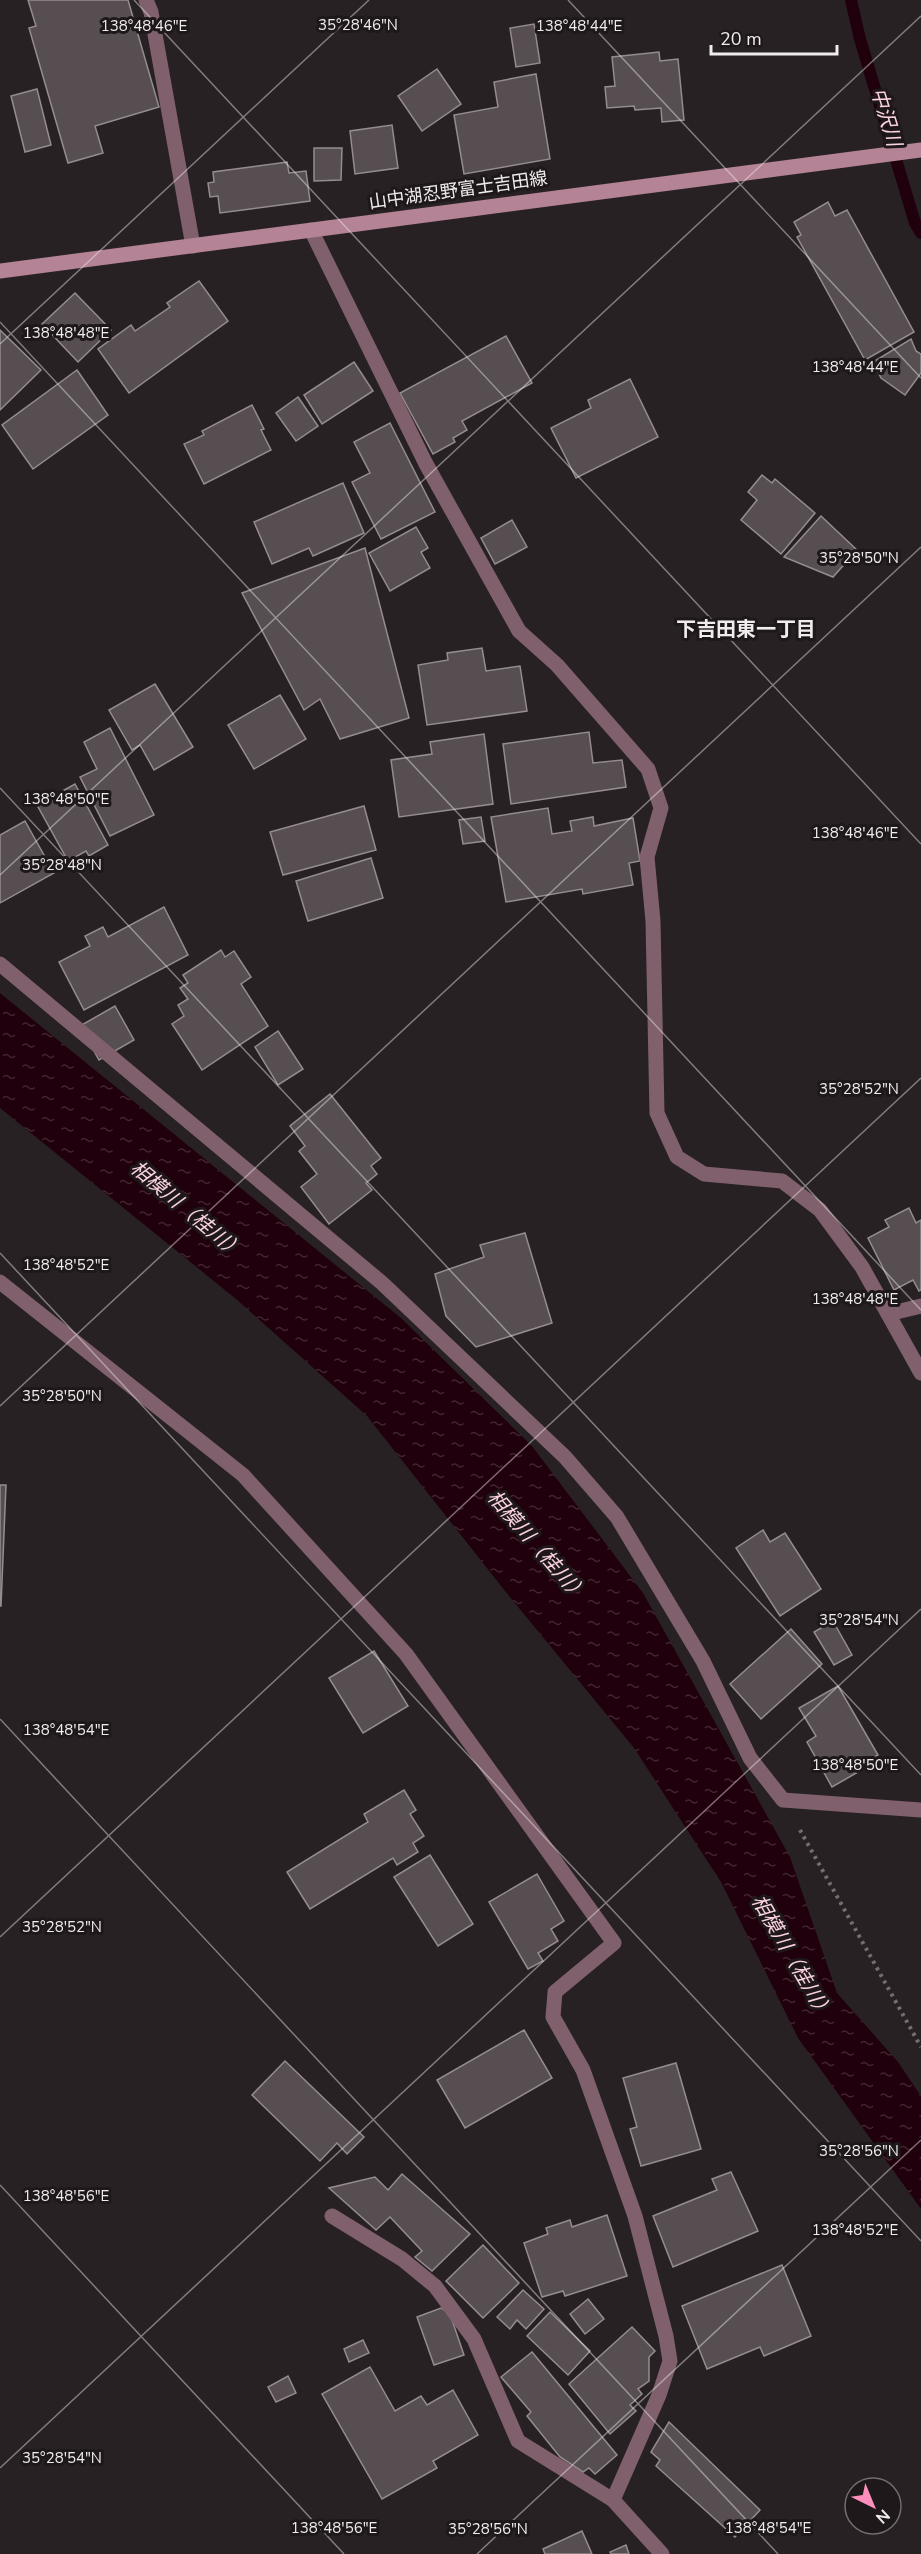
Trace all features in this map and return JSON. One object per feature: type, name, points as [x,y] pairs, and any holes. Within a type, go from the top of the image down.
[{"type":"main road","name":"山中湖忍野富士吉田線","points":[[0,271],[921,150]]},
{"type":"street","points":[[146,0],[151,12],[193,246]]},
{"type":"street","points":[[311,230],[426,464],[519,632],[557,665],[648,769],[661,808],[647,857],[653,921],[657,1113],[677,1158],[704,1174],[782,1181],[820,1210],[862,1267],[921,1373]]},
{"type":"street","points":[[0,964],[382,1283],[565,1457],[616,1517],[703,1661],[750,1758],[783,1800],[921,1810]]},
{"type":"street","points":[[0,1282],[243,1475],[406,1654],[614,1944],[555,1992],[553,2017],[583,2070],[635,2216],[666,2336],[670,2361],[659,2395],[614,2500]]},
{"type":"street","points":[[888,1314],[921,1306]]},
{"type":"street","points":[[332,2217],[402,2259],[435,2286],[474,2339],[518,2441],[614,2500],[662,2554]]},
{"type":"path","points":[[783,1800],[921,2047]]},
{"type":"water","name":"相模川（桂川）","points":[[0,993],[401,1318],[532,1446],[643,1593],[790,1857],[837,1993],[898,2062],[921,2096],[921,2209],[798,2038],[721,1882],[634,1748],[505,1591],[367,1416],[236,1299],[0,1108]]},
{"type":"building","points":[[28,0],[128,0],[159,107],[95,126],[103,153],[68,163],[29,28],[36,26]]},
{"type":"building","points":[[534,24],[540,63],[516,67],[510,28]]},
{"type":"building","points":[[659,52],[660,61],[678,59],[684,120],[662,122],[661,108],[635,110],[634,106],[607,108],[605,87],[615,86],[612,57]]},
{"type":"building","points":[[437,69],[461,104],[422,131],[398,96]]},
{"type":"building","points":[[536,74],[550,159],[464,174],[454,115],[498,107],[494,82]]},
{"type":"building","points":[[37,89],[51,145],[25,152],[11,96]]},
{"type":"building","points":[[392,125],[398,168],[355,174],[350,131]]},
{"type":"building","points":[[314,148],[342,148],[341,180],[314,181]]},
{"type":"building","points":[[287,162],[289,173],[306,171],[310,201],[220,213],[218,196],[210,197],[208,183],[214,182],[213,172]]},
{"type":"building","points":[[828,202],[835,216],[847,210],[914,332],[865,360],[797,237],[801,235],[794,222]]},
{"type":"building","points":[[199,281],[228,321],[129,393],[98,349],[131,325],[135,331],[170,307],[167,303]]},
{"type":"building","points":[[75,293],[111,330],[78,362],[42,324]]},
{"type":"building","points":[[0,330],[41,370],[0,410]]},
{"type":"building","points":[[506,336],[532,383],[462,421],[467,430],[453,438],[455,442],[433,454],[400,393]]},
{"type":"building","points":[[911,339],[916,351],[921,354],[921,373],[905,395],[881,378],[873,362]]},
{"type":"building","points":[[354,362],[373,391],[322,424],[304,395]]},
{"type":"building","points":[[77,370],[108,415],[33,469],[2,425]]},
{"type":"building","points":[[630,379],[658,437],[576,478],[551,428],[591,408],[588,400]]},
{"type":"building","points":[[298,397],[318,426],[296,441],[276,413]]},
{"type":"building","points":[[252,405],[271,450],[204,484],[184,444],[204,435],[202,431]]},
{"type":"building","points":[[390,423],[435,512],[381,539],[352,482],[370,473],[354,442]]},
{"type":"building","points":[[762,475],[772,483],[775,479],[815,513],[781,554],[741,520],[757,500],[748,492]]},
{"type":"building","points":[[343,483],[364,533],[313,556],[309,548],[272,564],[254,522]]},
{"type":"building","points":[[821,516],[857,550],[833,577],[784,557]]},
{"type":"building","points":[[512,520],[527,547],[495,564],[481,538]]},
{"type":"building","points":[[416,527],[428,548],[421,552],[430,568],[390,591],[369,553]]},
{"type":"building","points":[[365,548],[409,718],[340,739],[320,699],[304,710],[242,593]]},
{"type":"building","points":[[482,648],[486,671],[520,666],[527,711],[427,725],[418,665],[448,660],[447,653]]},
{"type":"building","points":[[155,684],[193,747],[154,770],[140,745],[132,750],[109,710]]},
{"type":"building","points":[[280,695],[306,739],[254,769],[228,725]]},
{"type":"building","points":[[110,728],[154,815],[110,836],[80,777],[97,769],[84,742]]},
{"type":"building","points":[[589,732],[593,763],[622,760],[626,787],[511,804],[503,744]]},
{"type":"building","points":[[484,734],[493,804],[399,817],[391,760],[432,754],[430,742]]},
{"type":"building","points":[[75,784],[108,845],[89,856],[86,851],[68,861],[37,805]]},
{"type":"building","points":[[364,806],[376,850],[283,875],[270,832]]},
{"type":"building","points":[[548,808],[552,834],[572,831],[570,821],[593,817],[594,826],[633,818],[640,861],[629,863],[633,885],[583,894],[582,889],[506,902],[491,817]]},
{"type":"building","points":[[481,817],[485,841],[463,844],[459,820]]},
{"type":"building","points":[[25,821],[54,873],[0,903],[0,835]]},
{"type":"building","points":[[371,858],[383,898],[308,921],[296,881]]},
{"type":"building","points":[[164,907],[188,955],[84,1010],[59,962],[90,946],[85,936],[103,927],[108,937]]},
{"type":"building","points":[[221,950],[225,957],[234,951],[251,977],[241,984],[268,1026],[202,1070],[172,1024],[184,1016],[178,1005],[188,999],[180,988],[188,983],[183,975]]},
{"type":"building","points":[[115,1006],[134,1040],[99,1060],[80,1026]]},
{"type":"building","points":[[278,1031],[303,1069],[278,1085],[255,1047]]},
{"type":"building","points":[[330,1094],[381,1158],[371,1166],[377,1174],[366,1183],[372,1190],[329,1224],[301,1187],[317,1174],[299,1151],[305,1146],[290,1126]]},
{"type":"building","points":[[909,1208],[916,1223],[921,1220],[921,1290],[919,1291],[913,1280],[894,1290],[868,1238],[889,1227],[885,1220]]},
{"type":"building","points":[[525,1233],[552,1323],[476,1347],[446,1316],[435,1274],[484,1257],[480,1245]]},
{"type":"building","points":[[0,1485],[6,1485],[1,1606],[0,1606]]},
{"type":"building","points":[[763,1530],[770,1542],[785,1533],[821,1589],[780,1616],[736,1548]]},
{"type":"building","points":[[833,1621],[852,1655],[834,1665],[814,1632]]},
{"type":"building","points":[[791,1629],[822,1664],[761,1719],[730,1684]]},
{"type":"building","points":[[374,1651],[408,1706],[363,1733],[329,1678]]},
{"type":"building","points":[[838,1686],[878,1755],[855,1768],[858,1772],[832,1787],[807,1742],[816,1736],[799,1708]]},
{"type":"building","points":[[404,1790],[416,1810],[410,1814],[424,1836],[413,1843],[418,1852],[397,1865],[393,1858],[310,1909],[287,1872],[368,1822],[364,1814]]},
{"type":"building","points":[[430,1855],[473,1924],[438,1946],[394,1877]]},
{"type":"building","points":[[537,1874],[564,1921],[551,1929],[558,1941],[538,1953],[543,1961],[528,1969],[489,1902]]},
{"type":"building","points":[[524,2030],[552,2078],[465,2128],[437,2080]]},
{"type":"building","points":[[285,2061],[364,2137],[347,2154],[337,2143],[320,2161],[252,2095]]},
{"type":"building","points":[[676,2063],[701,2149],[641,2166],[630,2129],[637,2127],[623,2078]]},
{"type":"building","points":[[731,2172],[758,2231],[673,2267],[653,2216],[717,2190],[712,2179]]},
{"type":"building","points":[[402,2174],[470,2234],[432,2271],[415,2257],[422,2251],[390,2217],[376,2230],[329,2188],[375,2177],[388,2190]]},
{"type":"building","points":[[607,2215],[627,2276],[565,2296],[563,2291],[542,2297],[524,2243],[548,2234],[546,2228],[570,2220],[572,2227]]},
{"type":"building","points":[[483,2245],[519,2283],[483,2318],[446,2281]]},
{"type":"building","points":[[782,2265],[811,2336],[764,2356],[760,2347],[707,2369],[682,2306]]},
{"type":"building","points":[[523,2290],[544,2309],[526,2329],[517,2320],[510,2329],[497,2317]]},
{"type":"building","points":[[588,2299],[604,2319],[585,2334],[570,2314]]},
{"type":"building","points":[[441,2308],[450,2314],[464,2355],[434,2365],[417,2317]]},
{"type":"building","points":[[550,2312],[590,2351],[568,2375],[527,2336]]},
{"type":"building","points":[[632,2327],[655,2351],[649,2357],[649,2381],[638,2389],[642,2394],[630,2405],[636,2411],[610,2434],[569,2384]]},
{"type":"building","points":[[363,2340],[369,2353],[349,2362],[344,2349]]},
{"type":"building","points":[[532,2352],[617,2455],[595,2474],[589,2468],[583,2472],[560,2457],[527,2416],[531,2412],[501,2377]]},
{"type":"building","points":[[370,2367],[395,2411],[421,2396],[427,2405],[453,2390],[478,2435],[433,2461],[437,2468],[382,2499],[322,2394]]},
{"type":"building","points":[[288,2376],[296,2393],[276,2402],[268,2387]]},
{"type":"building","points":[[669,2422],[760,2510],[735,2537],[656,2466],[660,2460],[651,2452]]},
{"type":"building","points":[[582,2531],[592,2554],[545,2554],[543,2549]]},
{"type":"building","points":[[626,2545],[629,2554],[611,2554],[610,2552]]},
{"type":"waterway","name":"中沢川","points":[[851,0],[860,39],[915,223],[921,233]]},
{"type":"district","name":"下吉田東一丁目","points":[[746,629]]}]
